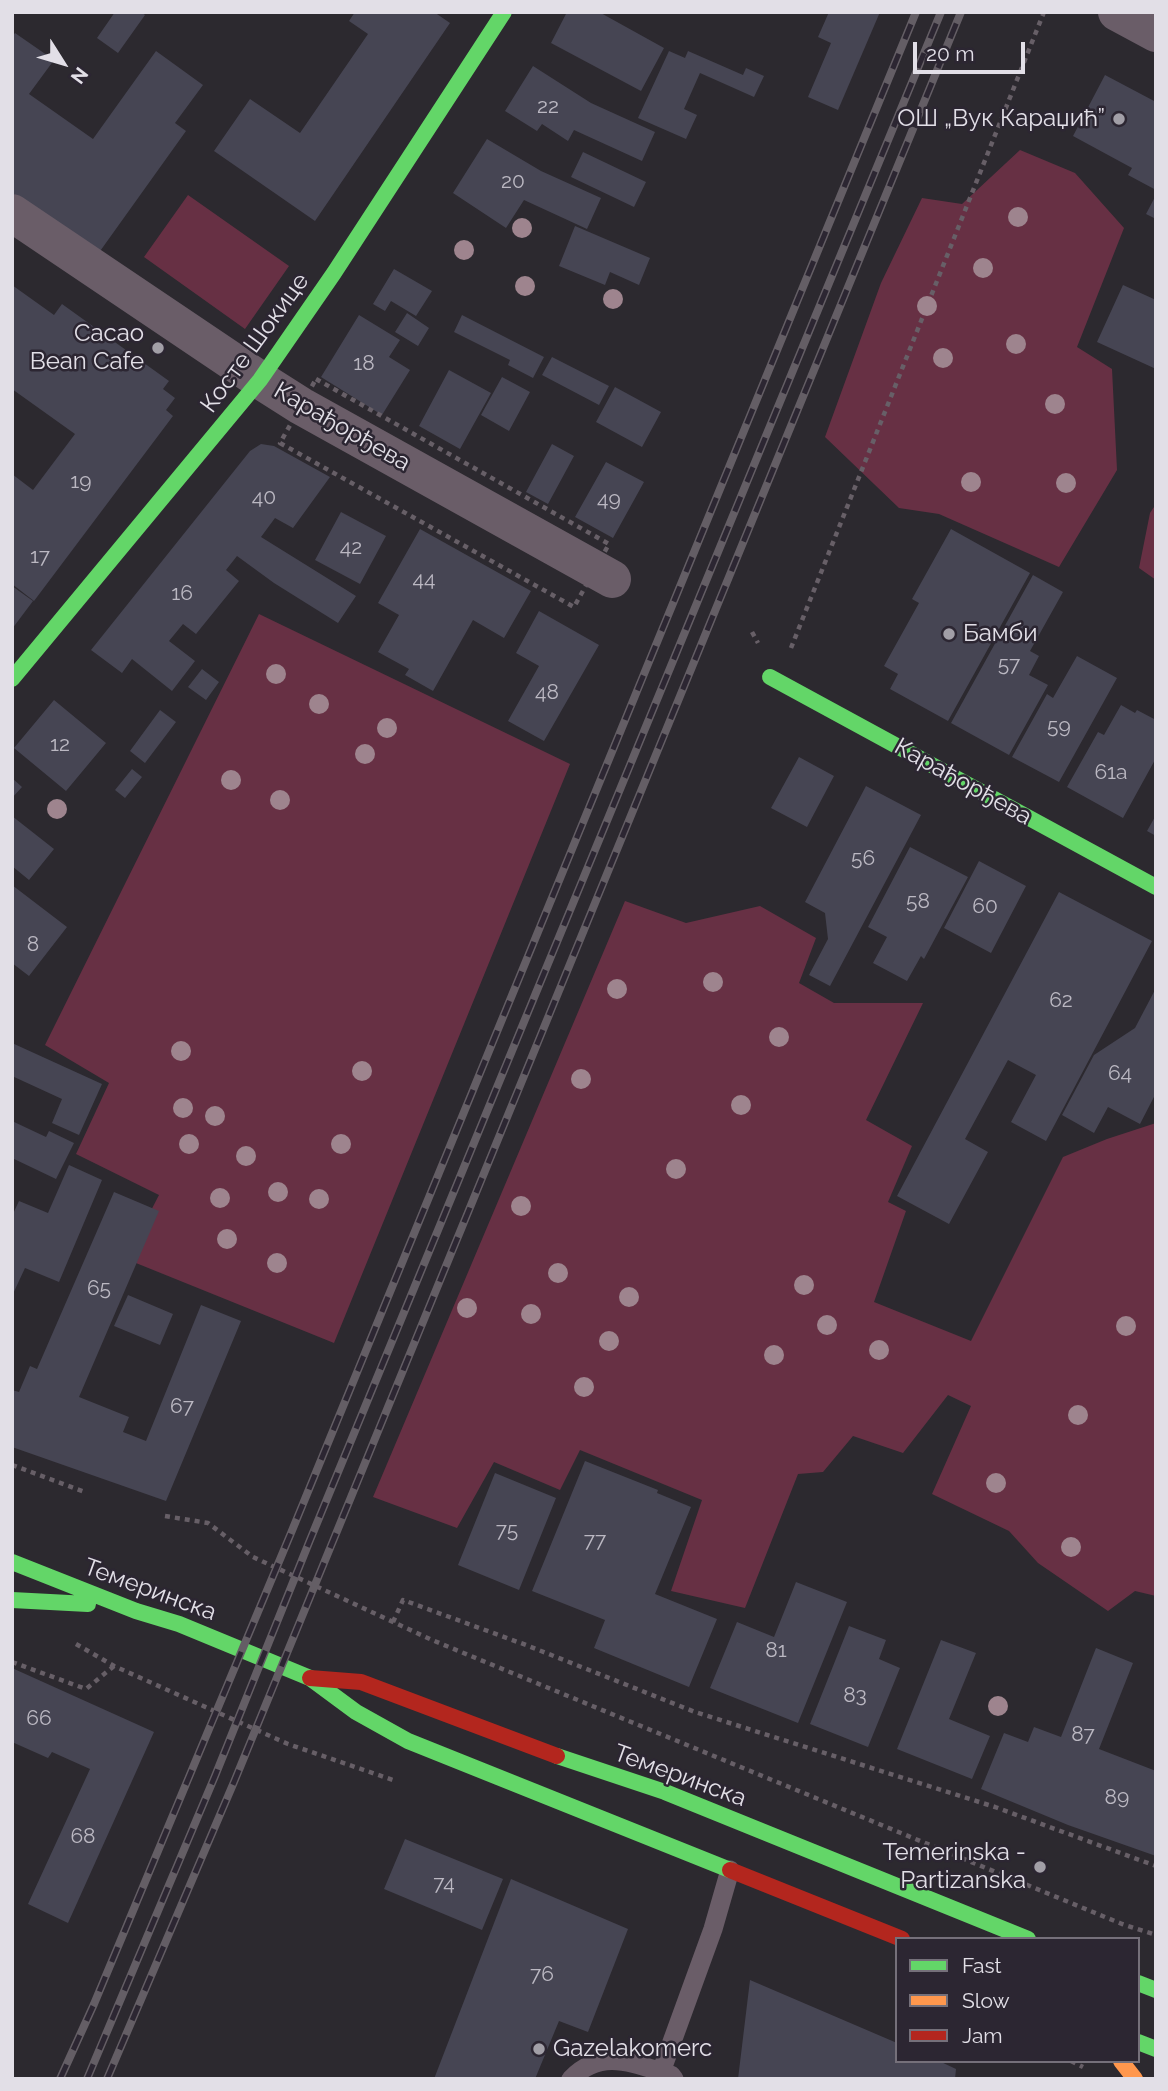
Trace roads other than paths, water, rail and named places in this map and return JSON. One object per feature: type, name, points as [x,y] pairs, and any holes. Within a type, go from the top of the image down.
[{"type":"main road","name":"Косте Шокице","points":[[12,678],[260,380],[504,12]]},
{"type":"main road","name":"Карађорђева","points":[[774,679],[1156,887]]},
{"type":"main road","name":"Темеринска","points":[[12,1562],[136,1611],[179,1624],[310,1678],[356,1712],[408,1741],[897,1937]]},
{"type":"main road","points":[[12,1600],[66,1602],[136,1611]]},
{"type":"main road","name":"Темеринска","points":[[310,1678],[361,1682],[549,1753],[665,1791],[1023,1937]]},
{"type":"main road","points":[[1140,1983],[1156,1990]]},
{"type":"main road","points":[[1123,2063],[1135,2079]]},
{"type":"street","points":[[1117,12],[1156,33]]},
{"type":"street","name":"Карађорђева","points":[[12,213],[302,406],[612,579]]},
{"type":"lane","points":[[570,2079],[587,2066],[606,2059],[626,2062],[668,2076],[730,1870]]},
{"type":"railway","points":[[60,2079],[291,1533],[916,12]]},
{"type":"railway","points":[[87,2079],[215,1776],[941,12]]},
{"type":"railway","points":[[107,2079],[234,1782],[961,12]]},
{"type":"place","name":"ОШ „Вук Караџић”","points":[[1119,119]]},
{"type":"place","name":"Cacao Bean Cafe","points":[[158,348]]},
{"type":"place","name":"Бамби","points":[[949,634]]},
{"type":"place","name":"Temerinska - Partizanska","points":[[1040,1867]]},
{"type":"place","name":"Gazelakomerc","points":[[539,2049]]}]
